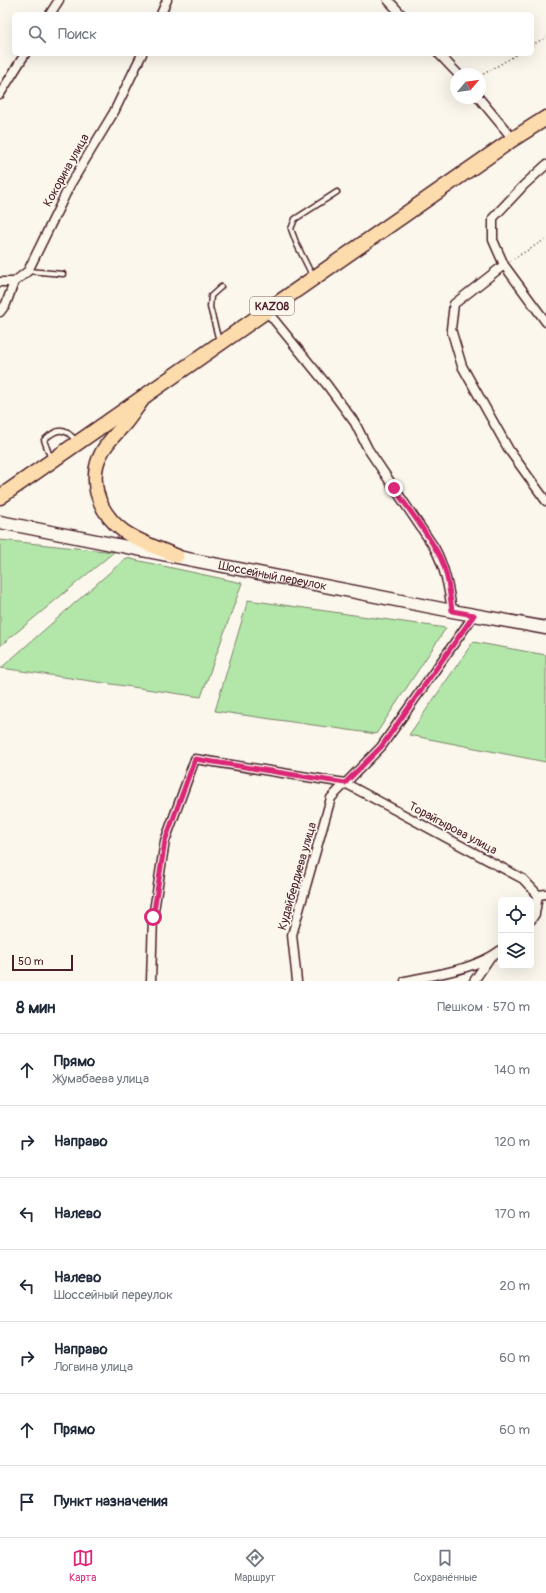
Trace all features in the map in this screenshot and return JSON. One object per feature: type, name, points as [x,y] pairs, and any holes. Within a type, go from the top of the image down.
[{"type":"highway","name":"KAZ08","points":[[0,497],[266,310],[513,139],[546,118]]},
{"type":"main road","points":[[145,396],[100,455],[95,473],[96,488],[100,504],[107,516],[117,527],[132,537],[177,556]]},
{"type":"main road","name":"Шоссейный переулок","points":[[0,522],[452,611],[546,628]]},
{"type":"street","points":[[51,12],[59,0]]},
{"type":"street","points":[[162,12],[168,0]]},
{"type":"street","points":[[388,0],[399,12]]},
{"type":"street","points":[[0,94],[24,56]]},
{"type":"street","name":"Кокорина улица","points":[[14,282],[28,272],[70,185],[114,112],[141,56]]},
{"type":"street","points":[[441,56],[452,68]]},
{"type":"street","points":[[484,104],[513,139]]},
{"type":"street","points":[[546,165],[524,185],[493,218],[493,240],[504,265],[546,322]]},
{"type":"street","points":[[504,265],[454,304],[451,329],[462,366],[509,450],[546,501]]},
{"type":"street","points":[[0,282],[14,282],[6,304],[0,312]]},
{"type":"street","points":[[266,310],[327,385],[354,423],[368,449],[434,547],[441,559],[450,591],[452,611]]},
{"type":"street","name":"Кудайбердиева улица","points":[[297,981],[292,935],[331,798],[381,747],[474,615]]},
{"type":"street","name":"Торайгырова улица","points":[[151,981],[153,917],[165,841],[195,759],[345,783],[523,879],[542,894]]},
{"type":"street","points":[[534,916],[542,894]]},
{"type":"street","points":[[405,981],[464,968],[489,959],[498,952]]},
{"type":"street","points":[[474,981],[489,959]]},
{"type":"lane","points":[[313,278],[291,229],[295,219],[337,192]]},
{"type":"lane","points":[[28,272],[63,274]]},
{"type":"lane","points":[[219,343],[210,307],[211,296],[220,287]]},
{"type":"lane","points":[[52,460],[44,440],[49,436],[60,430],[69,432],[78,442]]},
{"type":"path","points":[[534,45],[546,37]]},
{"type":"path","points":[[486,73],[515,56]]},
{"type":"path","points":[[504,265],[546,239]]},
{"type":"green space","points":[[0,540],[114,552],[0,646]]},
{"type":"green space","points":[[126,558],[242,583],[201,697],[1,668]]},
{"type":"green space","points":[[248,600],[446,628],[376,734],[215,711]]},
{"type":"green space","points":[[473,642],[546,655],[546,762],[409,735]]},
{"type":"route","points":[[153,917],[165,841],[195,759],[345,783],[381,747],[474,615],[452,611],[450,591],[441,559],[394,488]]}]
